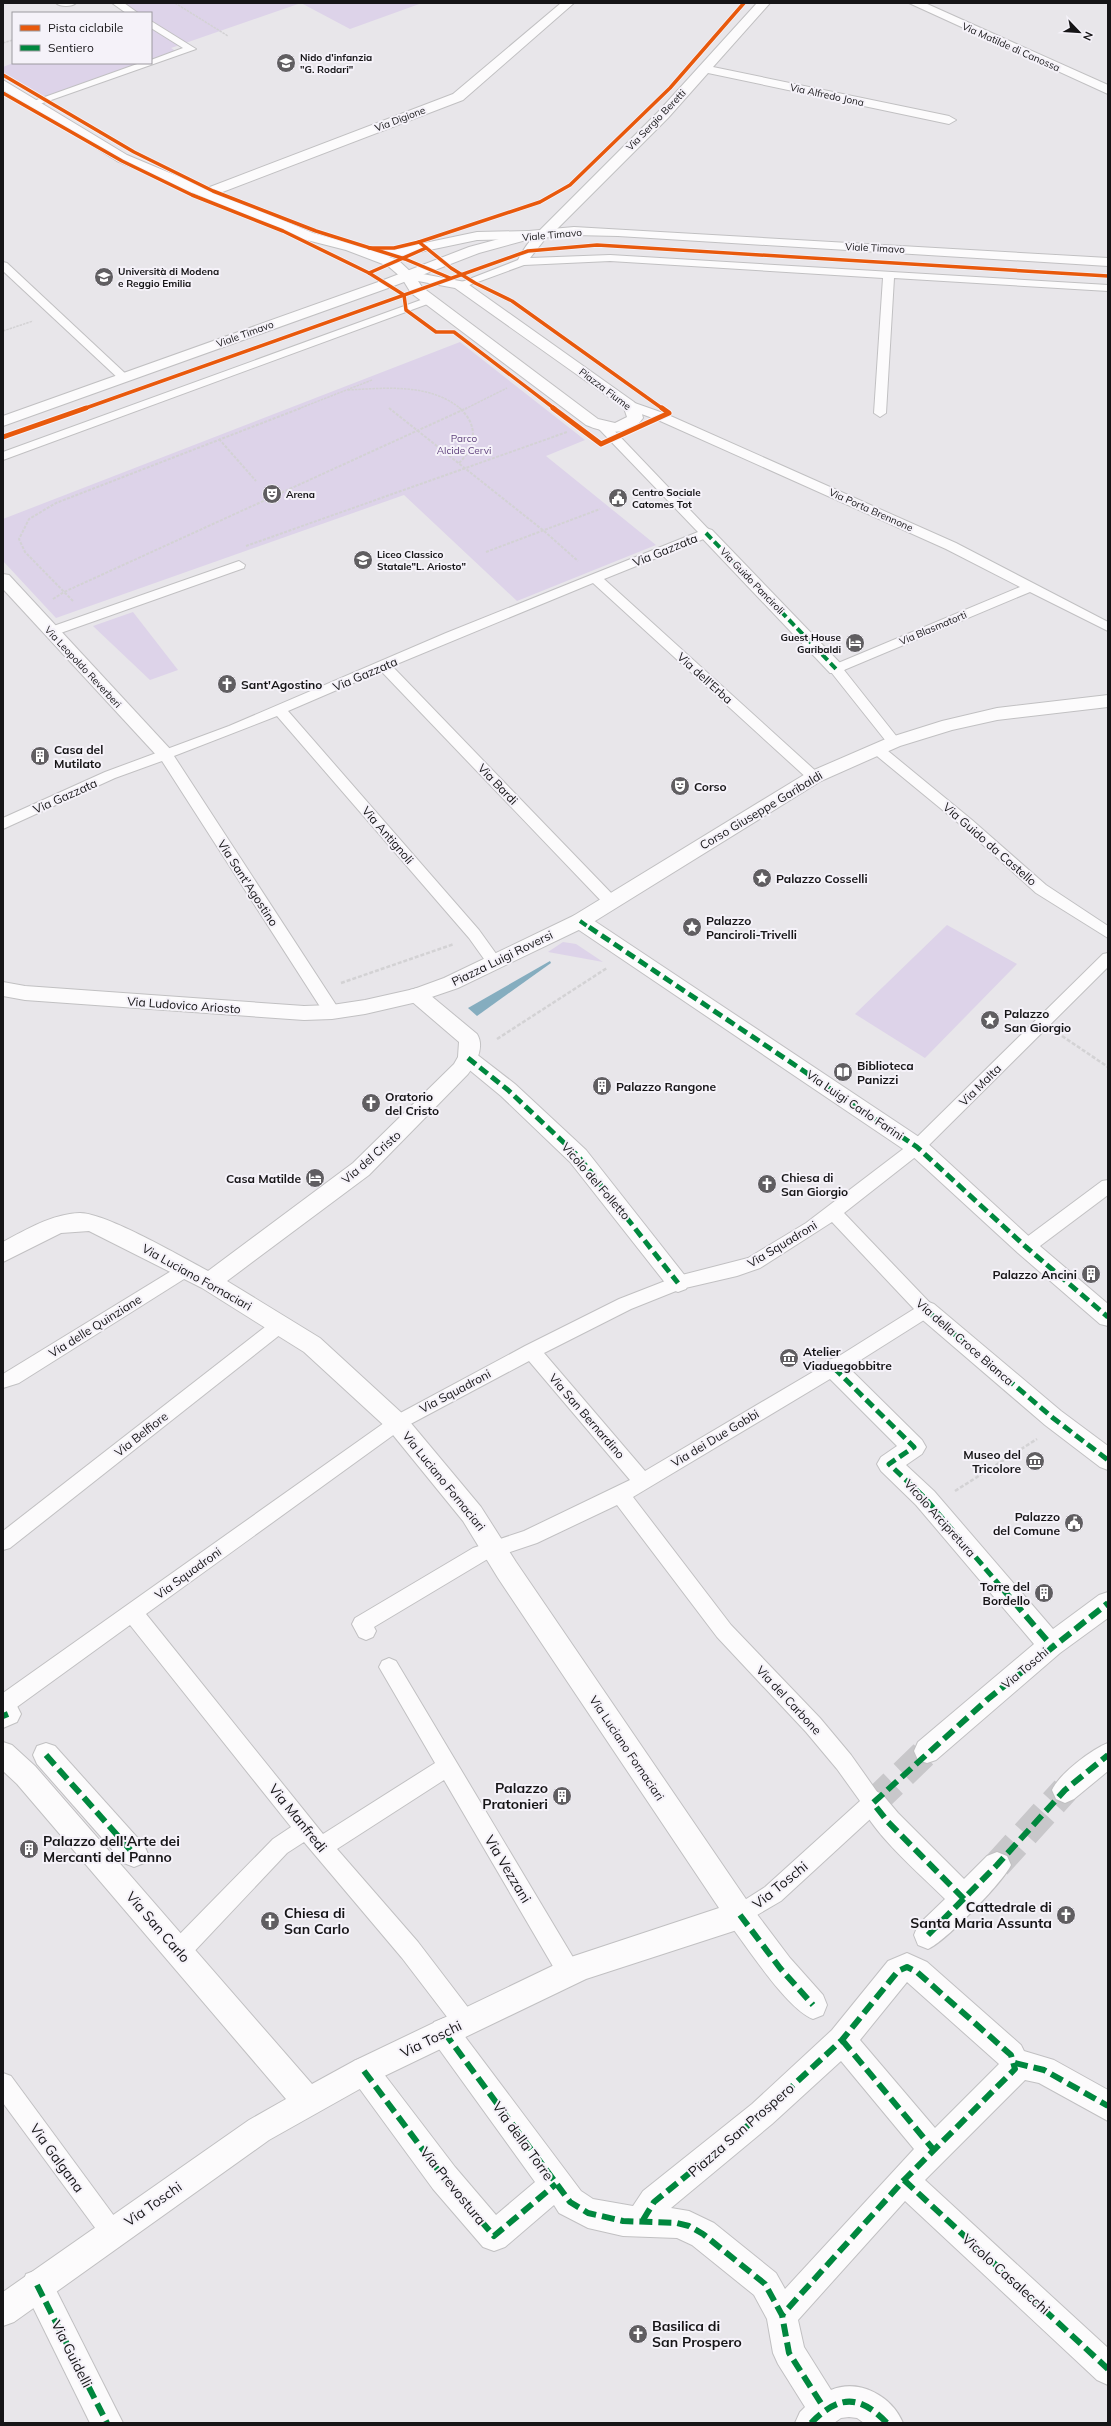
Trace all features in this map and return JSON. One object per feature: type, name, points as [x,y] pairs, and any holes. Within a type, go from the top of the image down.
[{"type":"street","name":"Via Digione","points":[[207,193],[458,97],[568,3]]},
{"type":"street","name":"Via Sergio Beretti","points":[[544,234],[663,115],[764,3]]},
{"type":"street","name":"Via Matilde di Canossa","points":[[915,3],[1108,90]]},
{"type":"street","name":"Via Alfredo Jona","points":[[704,69],[949,120]]},
{"type":"street","points":[[3,84],[122,158],[308,236],[351,248],[396,253],[477,236],[529,235]]},
{"type":"street","name":"Viale Timavo","points":[[3,421],[474,250],[529,235],[574,232],[626,233],[1108,262]]},
{"type":"street","name":"Piazza Fiume","points":[[351,248],[407,275],[460,285],[629,405],[635,414],[629,423],[619,427],[598,424]]},
{"type":"street","points":[[407,275],[416,290],[598,424]]},
{"type":"street","name":"Via Guido Panciroli","points":[[706,534],[836,669]]},
{"type":"street","name":"Via Leopoldo Reverberi","points":[[3,579],[50,632],[165,754]]},
{"type":"street","name":"Corso Giuseppe Garibaldi","points":[[632,890],[814,777],[885,745],[948,726],[997,714],[1108,701]]},
{"type":"street","name":"Piazza Luigi Roversi","points":[[365,1007],[417,995],[451,983],[580,920],[632,890]]},
{"type":"street","name":"Via Luigi Carlo Farini","points":[[580,920],[628,954],[917,1147],[1026,1247],[1108,1317]]},
{"type":"street","name":"Via Ludovico Ariosto","points":[[3,989],[25,993],[174,1005],[304,1013],[332,1012],[365,1007]]},
{"type":"street","points":[[417,995],[470,1039],[468,1058]]},
{"type":"street","name":"Via del Cristo","points":[[210,1282],[361,1169],[446,1086],[461,1069],[468,1058]]},
{"type":"street","name":"Vicolo del Folletto","points":[[468,1058],[508,1090],[578,1156],[678,1282]]},
{"type":"street","name":"Via Luciano Fornaciari","points":[[3,1252],[51,1228],[67,1222],[82,1220],[107,1228],[210,1282],[312,1345],[397,1423],[444,1477],[495,1547],[507,1570],[740,1916],[780,1968],[813,2005]]},
{"type":"street","name":"Via della Croce Bianca","points":[[926,1310],[1053,1418],[1108,1460]]},
{"type":"street","name":"Vicolo Arcipretura","points":[[834,1368],[914,1447],[889,1464],[928,1502],[1051,1645]]},
{"type":"street","name":"Via Toschi","points":[[927,1751],[1051,1645],[1108,1602]]},
{"type":"street","name":"Via San Carlo","points":[[3,1754],[26,1775],[180,1950],[309,2103]]},
{"type":"street","points":[[1066,1790],[1108,1754]]},
{"type":"street","points":[[46,1755],[134,1854]]},
{"type":"street","name":"Via del Carbone","points":[[873,1804],[888,1822],[964,1899]]},
{"type":"street","points":[[928,1935],[997,1865]]},
{"type":"street","name":"Via Toschi","points":[[3,2311],[112,2232],[260,2130],[364,2071],[569,1972],[740,1916]]},
{"type":"street","name":"Piazza San Prospero","points":[[633,2221],[646,2212],[654,2202],[762,2114],[842,2040],[898,1971],[907,1967],[917,1972],[1008,2053],[1015,2063]]},
{"type":"street","name":"Via della Torre","points":[[455,2027],[556,2184],[570,2202],[588,2213],[633,2221]]},
{"type":"street","points":[[842,2040],[933,2149]]},
{"type":"street","points":[[782,2315],[933,2149],[1011,2075],[1015,2069],[1015,2063],[1044,2070],[1108,2106]]},
{"type":"street","name":"Via Prevostura","points":[[364,2071],[444,2178],[494,2236],[556,2184]]},
{"type":"street","name":"Vicolo Casalecchi","points":[[904,2180],[1108,2369]]},
{"type":"street","points":[[633,2221],[677,2223],[704,2234],[765,2284],[782,2315],[789,2353],[818,2416],[847,2400],[858,2401],[877,2412],[887,2423]]},
{"type":"street","name":"Via Guidelli","points":[[37,2285],[107,2423]]},
{"type":"lane","points":[[61,3],[71,3]]},
{"type":"lane","points":[[117,3],[131,12]]},
{"type":"lane","points":[[152,25],[191,49],[152,62]]},
{"type":"lane","points":[[33,103],[147,64]]},
{"type":"lane","points":[[523,262],[528,251],[544,234]]},
{"type":"lane","points":[[460,285],[523,262],[610,258],[1108,288]]},
{"type":"lane","points":[[3,265],[124,378]]},
{"type":"lane","points":[[880,413],[889,275]]},
{"type":"lane","points":[[3,456],[429,300]]},
{"type":"lane","name":"Via Porta Brennone","points":[[629,405],[662,417],[951,546],[1108,627]]},
{"type":"lane","name":"Via Guido Panciroli","points":[[598,424],[706,534]]},
{"type":"lane","name":"Via Gazzata","points":[[3,824],[165,754],[234,729],[280,710],[451,636],[706,534]]},
{"type":"lane","points":[[50,632],[239,565]]},
{"type":"lane","name":"Via dell'Erba","points":[[595,578],[814,777]]},
{"type":"lane","name":"Via Blasmatorti","points":[[836,669],[1030,587]]},
{"type":"lane","name":"Via Bardi","points":[[384,666],[611,902]]},
{"type":"lane","name":"Via Guido Panciroli","points":[[836,669],[885,745]]},
{"type":"lane","name":"Via Antignoli","points":[[280,710],[474,934],[494,962]]},
{"type":"lane","name":"Via Guido da Castello","points":[[885,745],[967,823],[1041,889],[1108,933]]},
{"type":"lane","name":"Via Sant'Agostino","points":[[165,754],[332,1012]]},
{"type":"lane","name":"Via Malta","points":[[917,1147],[1108,958]]},
{"type":"lane","name":"Via Squadroni","points":[[5,1712],[132,1612],[397,1423],[531,1351],[625,1304],[678,1282],[737,1270],[754,1263],[833,1212],[917,1147]]},
{"type":"lane","points":[[1026,1247],[1108,1186]]},
{"type":"lane","name":"Via della Croce Bianca","points":[[833,1212],[926,1310]]},
{"type":"lane","name":"Via delle Quinziane","points":[[3,1381],[13,1378],[186,1269]]},
{"type":"lane","name":"Via dei Due Gobbi","points":[[495,1547],[530,1537],[620,1495],[834,1368],[926,1310]]},
{"type":"lane","name":"Via Belfiore","points":[[3,1542],[280,1325]]},
{"type":"lane","name":"Via San Bernardino","points":[[531,1351],[643,1482]]},
{"type":"lane","name":"Via del Carbone","points":[[620,1495],[724,1631],[813,1725],[844,1762],[873,1804]]},
{"type":"lane","points":[[366,1631],[362,1624],[463,1562],[495,1547]]},
{"type":"lane","name":"Via Manfredi","points":[[132,1612],[306,1829],[410,1950],[455,2027]]},
{"type":"lane","name":"Via Vezzani","points":[[389,1667],[569,1972]]},
{"type":"lane","points":[[321,1847],[447,1767]]},
{"type":"lane","name":"Via Toschi","points":[[740,1916],[773,1894],[873,1804]]},
{"type":"lane","points":[[180,1950],[280,1846],[306,1829]]},
{"type":"lane","name":"Via Galgana","points":[[3,2084],[112,2232]]},
{"type":"path","points":[[175,3],[228,36]]},
{"type":"path","points":[[3,331],[55,314]]},
{"type":"path","points":[[31,611],[64,592],[418,431],[531,376]]},
{"type":"path","points":[[77,605],[25,552],[19,539],[29,519],[56,504],[372,380]]},
{"type":"path","points":[[345,390],[388,388],[419,391],[443,398],[461,409],[470,420],[474,432],[473,444],[468,455],[459,463]]},
{"type":"path","points":[[389,408],[544,531],[592,573],[595,578]]},
{"type":"path","points":[[242,548],[598,424]]},
{"type":"path","points":[[219,439],[256,481]]},
{"type":"path","points":[[486,552],[600,509]]},
{"type":"path","points":[[318,991],[453,944]]},
{"type":"path","points":[[468,1058],[628,954]]},
{"type":"path","points":[[1042,1023],[1108,1067]]},
{"type":"path","points":[[950,1494],[1042,1436]]},
{"type":"green space","points":[[117,3],[301,3],[171,48],[177,52],[152,63],[152,12],[131,12]]},
{"type":"green space","points":[[301,3],[422,3],[350,29]]},
{"type":"green space","points":[[12,63],[147,64],[44,100],[3,75],[3,67]]},
{"type":"green space","name":"Parco Alcide Cervi","points":[[460,342],[585,440],[546,456],[656,545],[517,601],[404,495],[56,618],[3,561],[3,519]]},
{"type":"green space","points":[[133,612],[178,670],[150,680],[93,626]]},
{"type":"green space","points":[[947,925],[1017,964],[925,1058],[855,1014]]},
{"type":"green space","points":[[563,942],[576,944],[603,962],[548,952]]},
{"type":"water","points":[[550,961],[551,963],[477,1016],[468,1008]]},
{"type":"tunnel","points":[[873,1803],[927,1751]]},
{"type":"tunnel","points":[[997,1865],[1065,1790]]},
{"type":"marked path","points":[[706,533],[836,669]]},
{"type":"marked path","points":[[580,921],[917,1147],[1026,1247],[1108,1317]]},
{"type":"marked path","points":[[468,1058],[508,1090],[578,1156],[678,1283]]},
{"type":"marked path","points":[[926,1310],[1053,1418],[1108,1460]]},
{"type":"marked path","points":[[834,1368],[914,1447],[889,1464],[925,1498],[1051,1645]]},
{"type":"marked path","points":[[964,1899],[888,1822],[873,1803],[958,1724],[1047,1650],[1108,1603]]},
{"type":"marked path","points":[[3,1716],[8,1714]]},
{"type":"marked path","points":[[46,1755],[134,1854]]},
{"type":"marked path","points":[[928,1935],[997,1865],[1065,1790],[1108,1755]]},
{"type":"marked path","points":[[740,1915],[780,1968],[813,2005]]},
{"type":"marked path","points":[[643,2220],[646,2212],[654,2202],[762,2114],[842,2040],[898,1971],[907,1967],[917,1972],[1011,2055],[1015,2063],[1015,2069],[904,2180],[782,2315]]},
{"type":"marked path","points":[[444,2032],[539,2163],[570,2202],[588,2213],[623,2221],[677,2223],[689,2226],[703,2234],[765,2284],[782,2315],[789,2353],[824,2408]]},
{"type":"marked path","points":[[842,2040],[933,2149]]},
{"type":"marked path","points":[[1015,2063],[1044,2070],[1108,2106]]},
{"type":"marked path","points":[[364,2071],[444,2178],[494,2236],[556,2184]]},
{"type":"marked path","points":[[904,2180],[1108,2369]]},
{"type":"marked path","points":[[37,2285],[107,2423]]},
{"type":"marked path","points":[[811,2423],[821,2413],[830,2407],[840,2402],[849,2401],[858,2402],[868,2406],[887,2423]]},
{"type":"cycle path","points":[[419,242],[540,202],[570,185],[670,88],[744,3]]},
{"type":"cycle path","points":[[3,75],[134,152],[213,191],[316,231],[405,259],[450,278]]},
{"type":"cycle path","points":[[3,93],[122,161],[192,195],[283,231],[369,273],[404,295],[406,310],[436,332],[454,332],[601,444],[669,413],[512,301],[487,290],[462,276],[439,260],[419,242],[394,248],[369,248]]},
{"type":"cycle path","points":[[3,437],[528,251],[597,245],[1108,276]]},
{"type":"cycle path","points":[[369,273],[405,259],[426,248]]},
{"type":"place","name":"Nido d'infanzia \"G. Rodari\"","points":[[286,63]]},
{"type":"place","name":"Università di Modena e Reggio Emilia","points":[[104,277]]},
{"type":"place","name":"Arena","points":[[272,494]]},
{"type":"place","name":"Centro Sociale Catomes Tot","points":[[618,498]]},
{"type":"place","name":"Liceo Classico Statale\"L. Ariosto\"","points":[[363,560]]},
{"type":"place","name":"Guest House Garibaldi","points":[[855,643]]},
{"type":"place","name":"Sant'Agostino","points":[[227,684]]},
{"type":"place","name":"Casa del Mutilato","points":[[40,756]]},
{"type":"place","name":"Corso","points":[[680,786]]},
{"type":"place","name":"Palazzo Cosselli","points":[[762,878]]},
{"type":"place","name":"Palazzo Panciroli-Trivelli","points":[[692,927]]},
{"type":"place","name":"Palazzo San Giorgio","points":[[990,1020]]},
{"type":"place","name":"Biblioteca Panizzi","points":[[843,1072]]},
{"type":"place","name":"Palazzo Rangone","points":[[602,1086]]},
{"type":"place","name":"Oratorio del Cristo","points":[[371,1103]]},
{"type":"place","name":"Casa Matilde","points":[[315,1178]]},
{"type":"place","name":"Chiesa di San Giorgio","points":[[767,1184]]},
{"type":"place","name":"Palazzo Ancini","points":[[1091,1274]]},
{"type":"place","name":"Atelier Viaduegobbitre","points":[[789,1358]]},
{"type":"place","name":"Museo del Tricolore","points":[[1035,1461]]},
{"type":"place","name":"Palazzo del Comune","points":[[1074,1523]]},
{"type":"place","name":"Torre del Bordello","points":[[1044,1593]]},
{"type":"place","name":"Palazzo Pratonieri","points":[[562,1796]]},
{"type":"place","name":"Palazzo dell'Arte dei Mercanti del Panno","points":[[29,1849]]},
{"type":"place","name":"Cattedrale di Santa Maria Assunta","points":[[1066,1915]]},
{"type":"place","name":"Chiesa di San Carlo","points":[[270,1921]]},
{"type":"place","name":"Basilica di San Prospero","points":[[638,2334]]}]
